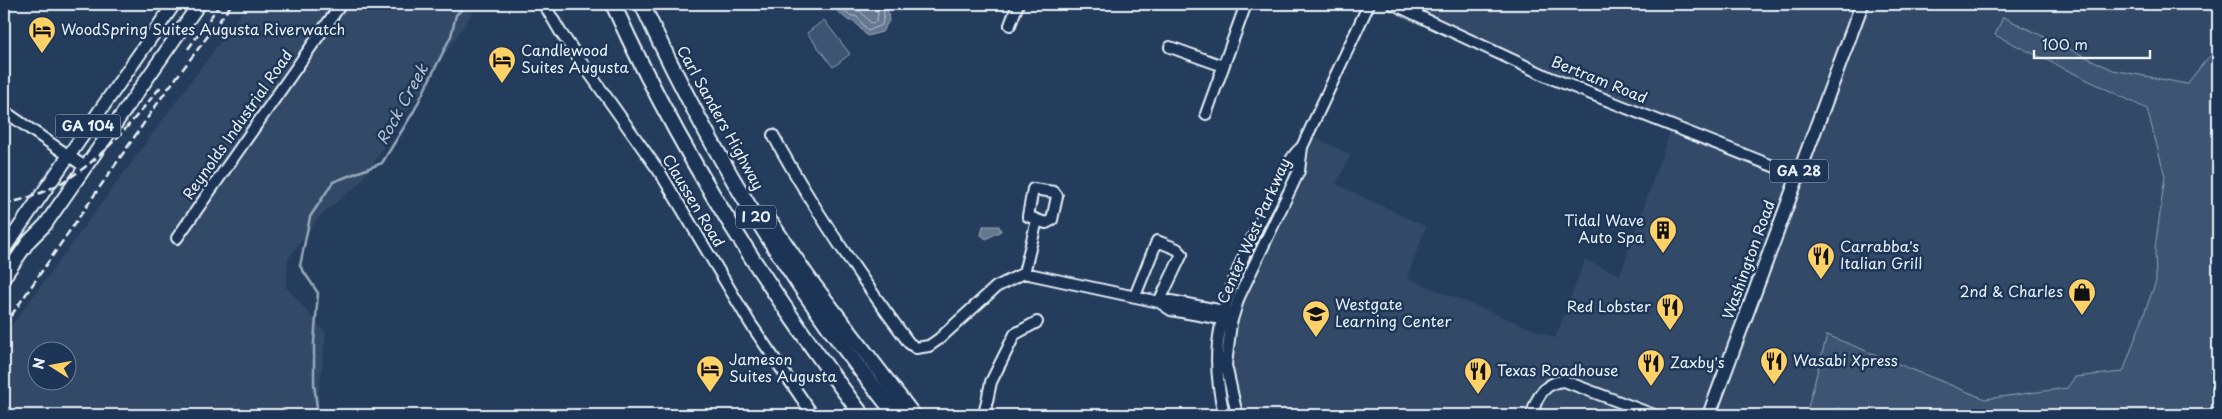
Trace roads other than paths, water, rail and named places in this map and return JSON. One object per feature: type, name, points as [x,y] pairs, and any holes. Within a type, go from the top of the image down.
[{"type":"highway","name":"I 20","points":[[613,4],[658,97],[716,203],[791,318],[862,415]]},
{"type":"highway","name":"Carl Sanders Highway","points":[[642,4],[709,136],[789,268],[837,338],[896,415]]},
{"type":"highway","points":[[709,136],[750,189],[809,279],[913,415]]},
{"type":"main road","name":"GA 104","points":[[4,249],[174,4]]},
{"type":"main road","name":"GA 104","points":[[4,277],[29,241],[45,225],[199,4]]},
{"type":"main road","name":"Washington Road","points":[[1709,415],[1862,4]]},
{"type":"street","name":"Reynolds Industrial Road","points":[[177,238],[340,4]]},
{"type":"street","name":"Claussen Road","points":[[544,4],[566,40],[661,174],[750,323],[813,415]]},
{"type":"street","points":[[1010,25],[1018,4]]},
{"type":"street","points":[[1206,114],[1246,4]]},
{"type":"street","name":"Center West Parkway","points":[[1224,415],[1218,388],[1218,344],[1228,316],[1239,297],[1299,171],[1302,147],[1369,4]]},
{"type":"street","name":"Bertram Road","points":[[1393,4],[1551,78],[1798,176]]},
{"type":"street","points":[[1412,12],[1424,4]]},
{"type":"street","points":[[1170,47],[1223,66]]},
{"type":"street","points":[[4,111],[85,167]]},
{"type":"street","points":[[773,135],[805,194],[830,233],[909,343],[916,348],[929,346],[939,339],[996,287],[1024,272],[1159,302],[1171,301],[1228,316]]},
{"type":"street","points":[[1024,272],[1037,220]]},
{"type":"street","points":[[1135,296],[1157,241],[1177,249],[1182,254],[1159,302]]},
{"type":"street","name":"Center West Parkway","points":[[1228,316],[1226,365],[1237,415]]},
{"type":"street","points":[[984,415],[991,382],[1015,334],[1037,322]]},
{"type":"street","points":[[1532,415],[1535,402],[1541,392],[1559,381],[1564,381],[1654,415]]},
{"type":"water","points":[[825,4],[887,4],[889,21],[882,32],[867,36],[854,21],[849,21],[831,6]]},
{"type":"water","points":[[983,226],[999,226],[1001,231],[986,239],[981,235]]},
{"type":"waterway","name":"Rock Creek","points":[[318,415],[314,384],[314,342],[318,293],[300,266],[310,217],[333,182],[382,163],[414,111],[451,36],[456,15],[467,4]]},
{"type":"railway","points":[[188,49],[220,4]]},
{"type":"railway","points":[[4,326],[164,94],[232,4]]},
{"type":"railway","points":[[4,204],[30,197],[54,187],[75,174],[112,143],[163,84]]},
{"type":"place","name":"WoodSpring Suites Augusta Riverwatch","points":[[42,54]]},
{"type":"place","name":"Candlewood Suites Augusta","points":[[502,84]]},
{"type":"place","name":"Tidal Wave Auto Spa","points":[[1663,254]]},
{"type":"place","name":"Carrabba's Italian Grill","points":[[1821,280]]},
{"type":"place","name":"2nd & Charles","points":[[2082,316]]},
{"type":"place","name":"Red Lobster","points":[[1670,331]]},
{"type":"place","name":"Westgate Learning Center","points":[[1316,338]]},
{"type":"place","name":"Wasabi Xpress","points":[[1774,385]]},
{"type":"place","name":"Zaxby's","points":[[1651,387]]},
{"type":"place","name":"Jameson Suites Augusta","points":[[710,393]]},
{"type":"place","name":"Texas Roadhouse","points":[[1478,395]]}]
